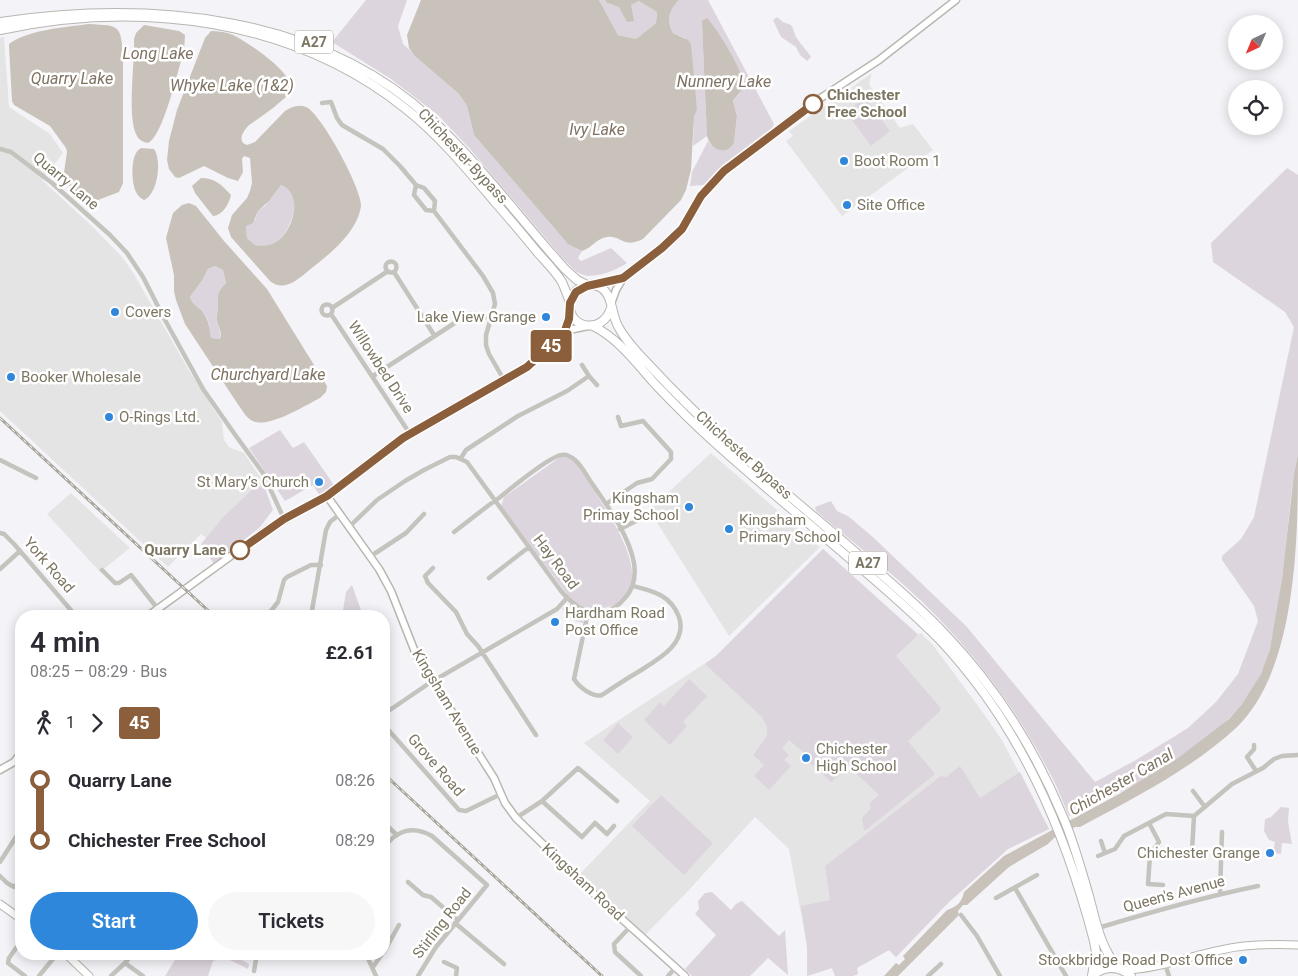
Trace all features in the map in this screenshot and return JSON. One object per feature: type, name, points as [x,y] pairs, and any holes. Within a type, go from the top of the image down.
[{"type":"highway","points":[[0,22],[68,7]]},
{"type":"highway","name":"Chichester Bypass","points":[[0,30],[30,22],[79,14],[122,11],[164,12],[226,22],[270,34],[311,50],[364,79],[407,109],[429,128],[462,163],[557,276],[570,306]]},
{"type":"highway","name":"Chichester Bypass","points":[[251,20],[296,35],[332,51],[369,71],[411,102],[444,131],[565,269],[577,280],[590,285]]},
{"type":"highway","points":[[590,285],[606,292],[611,306],[605,320],[591,326],[584,325],[575,319],[570,306],[576,292],[590,285]]},
{"type":"highway","name":"Chichester Bypass","points":[[611,306],[618,327],[631,344],[698,414],[742,455],[896,587],[958,648],[990,687],[1042,771],[1064,818],[1096,952],[1092,976]]},
{"type":"highway","name":"Chichester Bypass","points":[[591,326],[608,333],[673,403],[714,442],[888,591],[940,641],[980,689],[1011,734],[1034,774],[1056,822],[1068,840],[1109,957],[1121,969]]},
{"type":"highway","points":[[1092,976],[1104,968],[1121,969],[1131,976]]},
{"type":"main road","points":[[611,306],[616,290],[623,278],[662,248],[682,229],[701,196],[724,171],[807,107],[879,60],[956,0]]},
{"type":"main road","points":[[590,285],[623,278]]},
{"type":"main road","points":[[564,333],[570,306]]},
{"type":"main road","points":[[158,610],[284,519],[327,496],[375,458],[410,434],[527,367],[569,330],[591,326]]},
{"type":"main road","name":"Kingsham Avenue","points":[[327,496],[371,556],[391,591],[417,657],[494,778]]},
{"type":"main road","points":[[0,770],[15,761]]},
{"type":"main road","name":"Kingsham Road","points":[[494,778],[501,794],[516,818],[630,927],[685,976]]},
{"type":"main road","points":[[0,904],[15,915]]},
{"type":"main road","points":[[1121,969],[1149,968],[1246,945],[1298,945]]},
{"type":"main road","points":[[72,960],[89,976]]},
{"type":"main road","points":[[1143,976],[1149,968]]},
{"type":"street","points":[[322,104],[331,102],[342,125],[383,149],[416,186],[424,188],[435,202],[434,211],[483,276],[493,293],[495,304],[486,335],[486,345],[504,380]]},
{"type":"street","name":"Quarry Lane","points":[[0,149],[11,152],[52,183],[110,235],[127,253],[143,277],[164,320],[203,389],[263,473],[284,519]]},
{"type":"street","points":[[416,186],[414,195],[426,210],[434,211]]},
{"type":"street","name":"Willowbed Drive","points":[[394,272],[397,266],[392,261],[386,264],[388,271],[332,311],[410,434]]},
{"type":"street","points":[[388,271],[394,272],[434,335]]},
{"type":"street","points":[[469,314],[478,314],[490,318]]},
{"type":"street","points":[[373,376],[464,317]]},
{"type":"street","points":[[582,365],[597,385]]},
{"type":"street","points":[[349,527],[377,500],[405,480],[450,457],[461,458],[466,450],[518,416],[589,376]]},
{"type":"street","points":[[606,504],[637,484],[652,479],[671,459],[671,452],[643,421],[621,429],[618,417]]},
{"type":"street","points":[[454,532],[555,456],[561,454],[575,459],[606,504],[620,529],[634,561],[635,572],[633,586],[623,602],[615,608],[601,612],[588,612],[574,678],[592,695],[602,695],[666,654],[677,640],[680,631],[680,620],[675,608],[668,599],[659,593],[633,586]]},
{"type":"street","name":"Hay Road","points":[[461,458],[467,462],[567,598],[576,606],[588,612]]},
{"type":"street","points":[[0,460],[36,478]]},
{"type":"street","points":[[312,610],[328,524],[340,514]]},
{"type":"street","points":[[371,556],[406,532],[424,514]]},
{"type":"street","points":[[620,529],[648,515]]},
{"type":"street","name":"York Road","points":[[0,533],[4,534],[20,551],[71,610]]},
{"type":"street","points":[[489,578],[529,547]]},
{"type":"street","points":[[0,569],[20,551]]},
{"type":"street","points":[[272,610],[278,602],[284,580],[287,577],[311,565],[321,564]]},
{"type":"street","points":[[433,568],[425,576],[428,582],[456,612],[467,634],[482,653],[536,735]]},
{"type":"street","points":[[102,570],[111,581],[119,583],[131,575],[151,610]]},
{"type":"street","points":[[390,710],[557,609],[567,598]]},
{"type":"street","name":"Grove Road","points":[[390,732],[459,810],[466,811],[501,794]]},
{"type":"street","points":[[1254,745],[1254,749],[1247,757],[1256,771]]},
{"type":"street","points":[[1098,856],[1115,849],[1124,836],[1168,814],[1194,816],[1232,784],[1282,756],[1298,755]]},
{"type":"street","points":[[516,818],[542,800],[578,768],[617,801]]},
{"type":"street","points":[[1193,791],[1205,807]]},
{"type":"street","points":[[542,800],[582,837],[595,822],[607,834],[614,826]]},
{"type":"street","points":[[1192,851],[1194,816]]},
{"type":"street","points":[[1149,823],[1159,842],[1150,856],[1148,884],[1164,885]]},
{"type":"street","points":[[390,829],[397,835],[390,842]]},
{"type":"street","name":"Stirling Road","points":[[397,835],[412,830],[423,830],[487,885],[436,947],[418,976]]},
{"type":"street","points":[[1220,894],[1222,832]]},
{"type":"street","points":[[0,862],[15,838]]},
{"type":"street","points":[[1101,841],[1106,853]]},
{"type":"street","points":[[996,898],[1037,875]]},
{"type":"street","points":[[0,876],[7,883],[15,886]]},
{"type":"street","points":[[408,882],[423,894],[431,897],[504,964]]},
{"type":"street","name":"Queen's Avenue","points":[[1098,928],[1136,916],[1258,886]]},
{"type":"street","points":[[1015,888],[1066,976]]},
{"type":"street","points":[[961,915],[977,936],[1000,976]]},
{"type":"street","points":[[390,941],[399,925]]},
{"type":"street","points":[[630,927],[614,944],[614,948],[615,952],[641,976]]},
{"type":"street","points":[[15,950],[8,963],[25,976]]},
{"type":"street","points":[[39,976],[52,960]]},
{"type":"street","points":[[111,976],[127,960]]},
{"type":"street","points":[[254,972],[256,960]]},
{"type":"street","points":[[369,960],[376,976]]},
{"type":"street","points":[[373,967],[378,960]]},
{"type":"street","points":[[444,962],[457,968],[456,976]]},
{"type":"street","points":[[125,963],[144,976]]},
{"type":"street","points":[[928,976],[941,964]]},
{"type":"street","points":[[1165,964],[1169,976]]},
{"type":"street","points":[[668,976],[676,968]]},
{"type":"shaded area","points":[[366,0],[407,0],[398,26],[403,44],[459,94],[467,106],[474,135],[562,237],[569,244],[582,251],[578,258],[581,261],[611,248],[627,263],[617,269],[598,275],[586,276],[577,272],[565,261],[470,149],[438,115],[391,79],[332,42]]},
{"type":"shaded area","points":[[599,0],[605,0],[607,3],[616,6],[627,6],[639,1],[657,12],[656,23],[636,39],[618,35]]},
{"type":"shaded area","points":[[679,0],[708,0],[774,124],[771,130],[727,163],[703,185],[690,186],[692,172],[708,141],[711,145],[734,143],[737,116],[733,101],[740,93],[741,75],[718,33],[702,24],[707,136],[693,146],[694,117],[697,110],[685,38],[673,33],[669,19],[673,7]]},
{"type":"shaded area","points":[[777,17],[791,25],[796,37],[811,57],[807,61],[800,55],[796,47],[781,37],[773,20]]},
{"type":"shaded area","points":[[4,37],[9,107],[50,134],[63,153],[42,180],[123,258],[188,369],[222,422],[224,440],[229,447],[244,453],[262,480],[223,517],[206,538],[201,534],[168,567],[0,411],[0,38]]},
{"type":"shaded area","name":"Chichester Free School","points":[[872,73],[869,84],[900,128],[913,124],[933,150],[842,216],[786,141],[793,136],[789,131]]},
{"type":"shaded area","points":[[865,97],[890,131],[871,146],[846,112]]},
{"type":"shaded area","points":[[1287,168],[1298,175],[1298,454],[1277,615],[1265,663],[1261,674],[1246,698],[1227,721],[1203,741],[1177,760],[1150,776],[1069,816],[1053,780],[1027,733],[1005,698],[980,666],[939,618],[888,571],[816,511],[815,507],[831,501],[837,511],[848,516],[874,538],[967,627],[1095,782],[1136,760],[1188,728],[1216,702],[1238,674],[1258,621],[1254,606],[1222,560],[1222,556],[1241,539],[1254,517],[1294,327],[1285,312],[1213,262],[1211,243]]},
{"type":"shaded area","points":[[281,185],[293,195],[294,207],[291,222],[279,240],[269,245],[255,245],[247,238],[246,225],[255,220],[258,211],[265,206]]},
{"type":"shaded area","points":[[215,266],[223,270],[226,283],[219,292],[218,297],[217,318],[220,339],[211,338],[207,318],[190,297],[208,269]]},
{"type":"shaded area","points":[[280,430],[293,448],[304,442],[334,485],[320,496],[313,485],[285,501],[249,448]]},
{"type":"shaded area","name":"Kingsham Primary School","points":[[711,453],[820,547],[729,636],[649,510]]},
{"type":"shaded area","points":[[560,457],[571,459],[583,472],[617,528],[630,559],[632,574],[630,588],[623,599],[608,607],[587,608],[569,597],[501,506],[504,497]]},
{"type":"shaded area","points":[[262,480],[273,510],[260,527],[214,564],[201,544],[223,517]]},
{"type":"shaded area","points":[[71,493],[130,548],[100,572],[47,514]]},
{"type":"shaded area","name":"Chichester High School","points":[[823,549],[918,634],[921,633],[933,645],[1003,742],[1049,829],[1008,849],[948,903],[896,957],[889,950],[857,968],[858,974],[853,976],[835,976],[832,968],[807,976],[807,946],[789,849],[755,817],[689,890],[643,937],[578,876],[650,801],[584,743],[716,656]]},
{"type":"shaded area","points":[[823,549],[918,635],[896,656],[940,707],[940,711],[908,741],[935,774],[866,830],[864,830],[862,818],[871,808],[869,804],[879,795],[849,767],[831,782],[808,761],[810,758],[789,740],[782,748],[789,755],[784,760],[791,766],[769,790],[754,776],[764,765],[753,755],[767,736],[767,727],[762,717],[705,664],[716,656]]},
{"type":"shaded area","points":[[352,585],[361,610],[343,610],[346,592]]},
{"type":"shaded area","points":[[571,604],[585,615],[583,623],[571,620],[562,609]]},
{"type":"shaded area","points":[[689,679],[707,696],[683,722],[687,726],[670,745],[644,720],[660,702],[664,706]]},
{"type":"shaded area","points":[[618,723],[633,737],[618,754],[603,740]]},
{"type":"shaded area","points":[[960,766],[980,798],[1020,772],[1049,829],[1008,849],[948,903],[896,957],[889,950],[857,968],[858,974],[853,976],[835,976],[832,968],[807,976],[807,947],[801,906],[830,900],[825,866],[941,776],[946,777]]},
{"type":"shaded area","points":[[661,795],[713,843],[684,875],[632,826]]},
{"type":"shaded area","points":[[1281,807],[1289,808],[1288,822],[1292,844],[1282,843],[1281,854],[1273,853],[1275,842],[1269,840],[1264,831],[1265,819],[1271,817]]},
{"type":"shaded area","points":[[712,892],[731,910],[742,901],[779,936],[785,930],[788,975],[768,958],[750,976],[692,976],[685,969],[716,935],[695,914],[699,909],[698,901],[705,893]]},
{"type":"shaded area","points":[[175,960],[216,960],[213,961],[208,976],[165,976]]},
{"type":"shaded area","points":[[230,960],[242,960],[249,964],[248,969]]},
{"type":"water","name":"Ivy Lake","points":[[421,0],[599,0],[618,35],[636,39],[656,23],[657,12],[639,1],[631,5],[634,21],[627,22],[619,7],[607,3],[605,0],[679,0],[671,11],[669,19],[673,33],[688,40],[691,44],[697,110],[694,117],[691,170],[686,190],[681,200],[643,239],[636,242],[631,243],[607,237],[600,239],[582,251],[568,244],[474,135],[467,106],[459,94],[415,56],[409,48],[407,35]]},
{"type":"water","name":"Nunnery Lake","points":[[707,18],[723,40],[734,60],[743,84],[741,91],[733,101],[737,116],[734,143],[727,150],[715,148],[711,145],[707,136],[702,21]]},
{"type":"water","name":"Quarry Lake","points":[[89,24],[112,27],[119,32],[121,38],[123,56],[123,183],[119,192],[98,200],[87,201],[80,197],[63,179],[67,152],[50,126],[14,105],[12,101],[9,44],[36,32]]},
{"type":"water","name":"Long Lake","points":[[144,25],[179,31],[185,35],[184,51],[169,102],[159,129],[154,138],[148,143],[140,140],[137,136],[132,114],[134,39],[136,33]]},
{"type":"water","name":"Whyke Lake (1&2)","points":[[211,31],[233,35],[268,58],[285,74],[290,82],[291,89],[285,98],[246,128],[242,136],[243,143],[247,145],[255,142],[285,111],[292,107],[306,107],[313,112],[331,137],[360,198],[361,206],[358,216],[354,226],[347,235],[323,259],[289,284],[280,286],[270,281],[231,237],[228,228],[232,215],[247,198],[250,191],[252,183],[250,158],[244,156],[242,159],[243,172],[238,181],[204,166],[179,178],[175,177],[169,169],[167,160],[169,141],[177,110],[205,38]],"holes":[[[281,185],[289,190],[293,197],[294,205],[293,215],[286,232],[272,244],[264,246],[255,245],[247,238],[246,226],[253,223],[258,211],[269,201]]]},
{"type":"water","points":[[141,148],[154,149],[158,161],[153,191],[144,200],[136,192],[132,175],[133,161],[137,151]]},
{"type":"water","points":[[201,178],[210,179],[218,183],[231,195],[229,202],[220,214],[213,216],[195,193],[192,186]]},
{"type":"water","name":"Churchyard Lake","points":[[189,203],[196,206],[267,289],[327,386],[326,392],[320,398],[287,415],[268,422],[260,423],[253,421],[245,415],[185,324],[176,300],[174,275],[166,238],[173,213],[182,205]],"holes":[[[215,266],[223,270],[226,283],[218,294],[217,317],[221,332],[220,339],[211,338],[206,317],[190,297],[208,269]]]},
{"type":"water","name":"Chichester Canal","points":[[1298,454],[1295,561],[1290,599],[1283,637],[1272,672],[1256,703],[1236,728],[1181,770],[1080,827],[1075,827],[1054,838],[1048,844],[1009,867],[967,905],[963,905],[958,911],[959,915],[898,976],[884,976],[896,963],[899,965],[905,959],[903,956],[947,910],[959,904],[964,892],[1004,856],[1119,794],[1178,758],[1229,719],[1242,704],[1261,674],[1270,649],[1282,579]]},
{"type":"railway","points":[[0,418],[208,610]]},
{"type":"railway","points":[[390,780],[602,976]]},
{"type":"bus line","name":"45","points":[[240,550],[284,519],[327,496],[403,438],[527,367],[564,333],[569,319],[570,303],[576,292],[587,286],[623,278],[662,248],[682,229],[701,196],[724,171],[813,104]]},
{"type":"place","name":"Chichester Free School","points":[[813,104]]},
{"type":"place","name":"Boot Room 1","points":[[844,161]]},
{"type":"place","name":"Site Office","points":[[847,205]]},
{"type":"place","name":"Covers","points":[[115,312]]},
{"type":"place","name":"Lake View Grange","points":[[546,317]]},
{"type":"place","name":"Booker Wholesale","points":[[11,377]]},
{"type":"place","name":"O-Rings Ltd.","points":[[109,417]]},
{"type":"place","name":"St Mary’s Church","points":[[319,482]]},
{"type":"place","name":"Kingsham Primay School","points":[[689,507]]},
{"type":"place","name":"Kingsham Primary School","points":[[729,529]]},
{"type":"place","name":"Quarry Lane","points":[[240,550]]},
{"type":"place","name":"Hardham Road Post Office","points":[[555,622]]},
{"type":"place","name":"Chichester High School","points":[[806,758]]},
{"type":"place","name":"Chichester Grange","points":[[1270,853]]},
{"type":"place","name":"Stockbridge Road Post Office","points":[[1243,960]]}]
